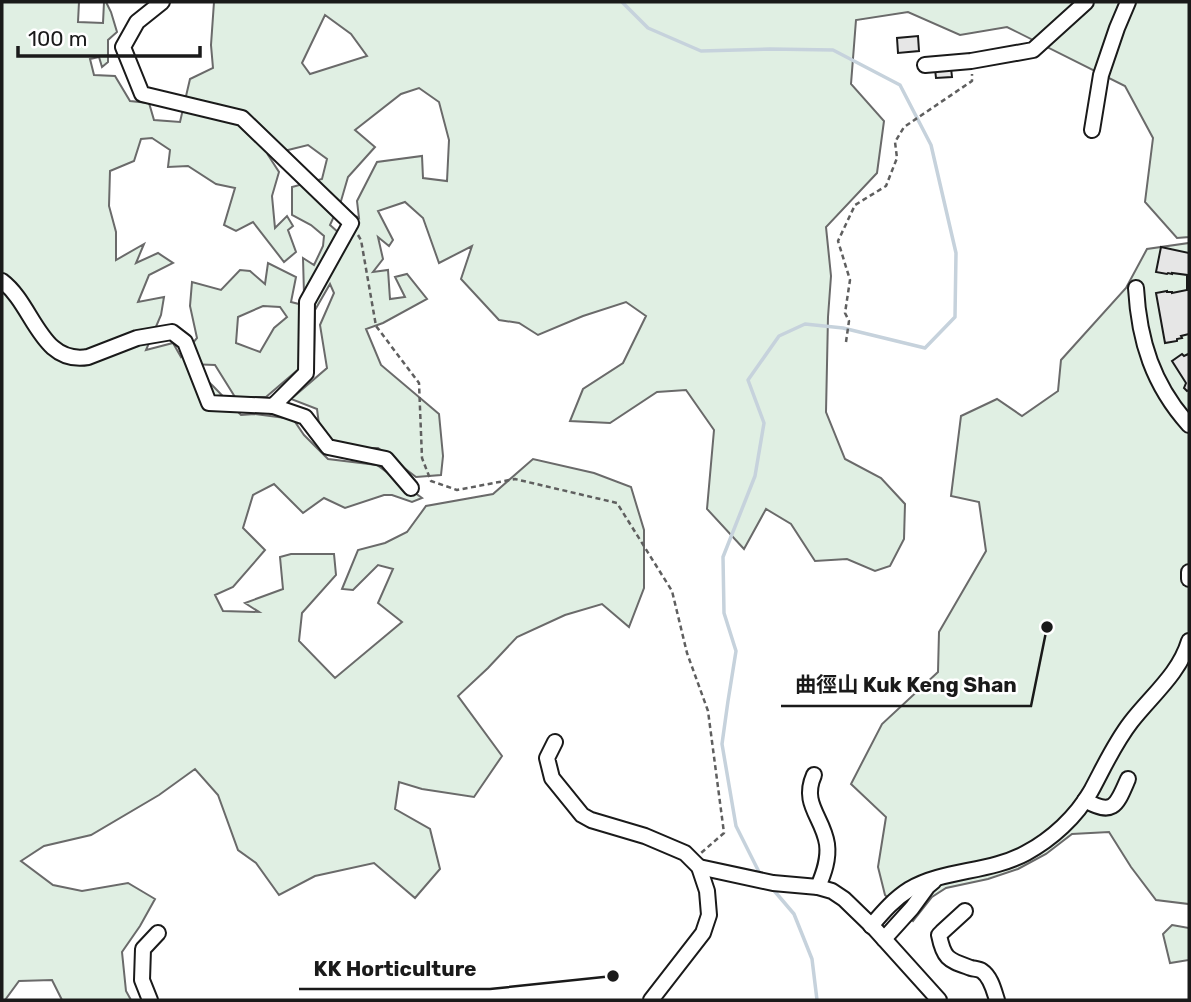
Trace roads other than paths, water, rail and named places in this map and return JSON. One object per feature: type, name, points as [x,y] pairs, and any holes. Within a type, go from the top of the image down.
[{"type":"street","points":[[162,2],[137,22],[123,47],[142,94],[242,118],[351,223],[307,302],[306,373],[273,406]]},
{"type":"street","points":[[925,65],[971,61],[1033,50],[1086,2]]},
{"type":"street","points":[[1092,130],[1101,75],[1128,2]]},
{"type":"street","points":[[2,281],[18,296],[44,338],[56,351],[74,358],[89,357],[137,338],[172,332],[185,342],[209,403],[273,406],[305,417],[328,447],[386,459],[411,488]]},
{"type":"street","points":[[1136,288],[1137,311],[1147,356],[1167,397],[1189,425]]},
{"type":"street","points":[[1189,572],[1189,579]]},
{"type":"street","points":[[871,926],[902,894],[922,883],[999,864],[1027,852],[1064,825],[1085,800],[1115,745],[1145,704],[1172,675],[1189,641]]},
{"type":"street","points":[[555,742],[547,758],[552,778],[582,815],[685,853],[696,863],[707,891],[709,915],[702,933],[650,1000]]},
{"type":"street","points":[[814,775],[809,788],[811,804],[827,841],[824,872],[818,887]]},
{"type":"street","points":[[1085,800],[1095,806],[1109,808],[1120,798],[1128,779]]},
{"type":"street","points":[[696,863],[774,883],[832,891],[844,899],[884,939],[939,1000]]},
{"type":"street","points":[[884,939],[928,886],[945,877]]},
{"type":"street","points":[[965,911],[939,935],[947,958],[982,971],[998,1000]]},
{"type":"street","points":[[150,1000],[142,979],[142,948],[158,933]]},
{"type":"waterway","points":[[622,2],[648,28],[701,51],[833,50],[900,85],[931,145],[956,253],[955,317],[925,348],[843,328],[805,324],[779,336],[748,380],[764,423],[755,476],[723,557],[724,613],[736,651],[722,744],[736,826],[761,876]]},
{"type":"waterway","points":[[771,887],[794,914],[812,959],[817,1000]]},
{"type":"place","name":"曲徑山 Kuk Keng Shan","points":[[1047,627]]},
{"type":"place","name":"KK Horticulture","points":[[613,976]]}]
